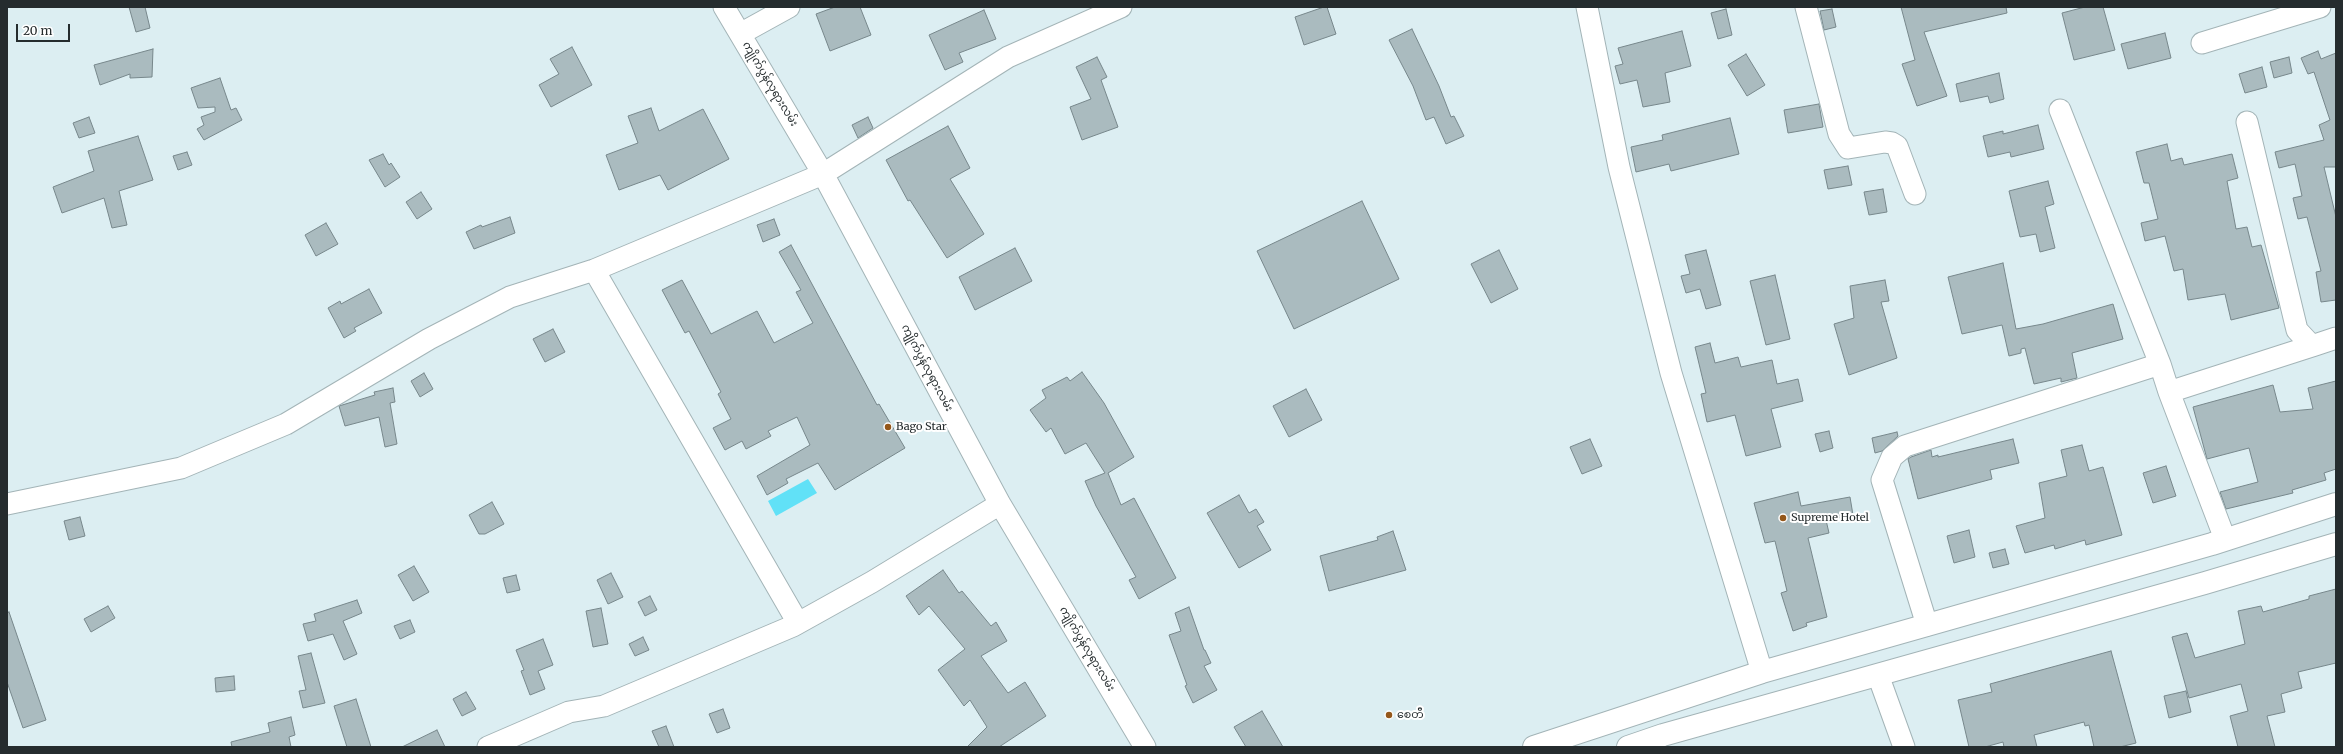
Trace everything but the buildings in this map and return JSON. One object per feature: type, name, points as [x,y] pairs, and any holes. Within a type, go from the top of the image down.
[{"type":"highway","points":[[1534,747],[1762,672],[2225,539],[2336,504]]},
{"type":"highway","points":[[1628,747],[1663,735],[2205,583],[2336,544]]},
{"type":"street","name":"ကျိုက်ပွန်လုရားလမ်း","points":[[724,7],[823,174],[1000,504],[1145,747]]},
{"type":"street","points":[[740,34],[789,7]]},
{"type":"street","points":[[7,504],[181,468],[286,424],[429,340],[510,297],[594,270],[823,174],[1008,57],[1121,7]]},
{"type":"street","points":[[1587,7],[1619,168],[1671,373],[1762,672]]},
{"type":"street","points":[[1806,7],[1839,134],[1848,148],[1892,142],[1897,146],[1915,194]]},
{"type":"street","points":[[2202,43],[2320,7]]},
{"type":"street","points":[[2060,110],[2160,364],[2169,392],[2225,539]]},
{"type":"street","points":[[2247,122],[2298,330],[2312,346]]},
{"type":"street","points":[[594,270],[798,623]]},
{"type":"street","points":[[2169,392],[2336,338]]},
{"type":"street","points":[[1927,625],[1882,480],[1892,457],[1905,446],[2160,364]]},
{"type":"street","points":[[488,747],[569,712],[604,706],[798,623],[872,582],[1000,504]]},
{"type":"street","points":[[1878,675],[1904,747]]},
{"type":"water","points":[[808,479],[817,493],[776,516],[768,501]]},
{"type":"place","name":"Bago Star","points":[[888,427]]},
{"type":"place","name":"Supreme Hotel","points":[[1783,518]]},
{"type":"place","name":"စေတီ","points":[[1389,715]]}]
